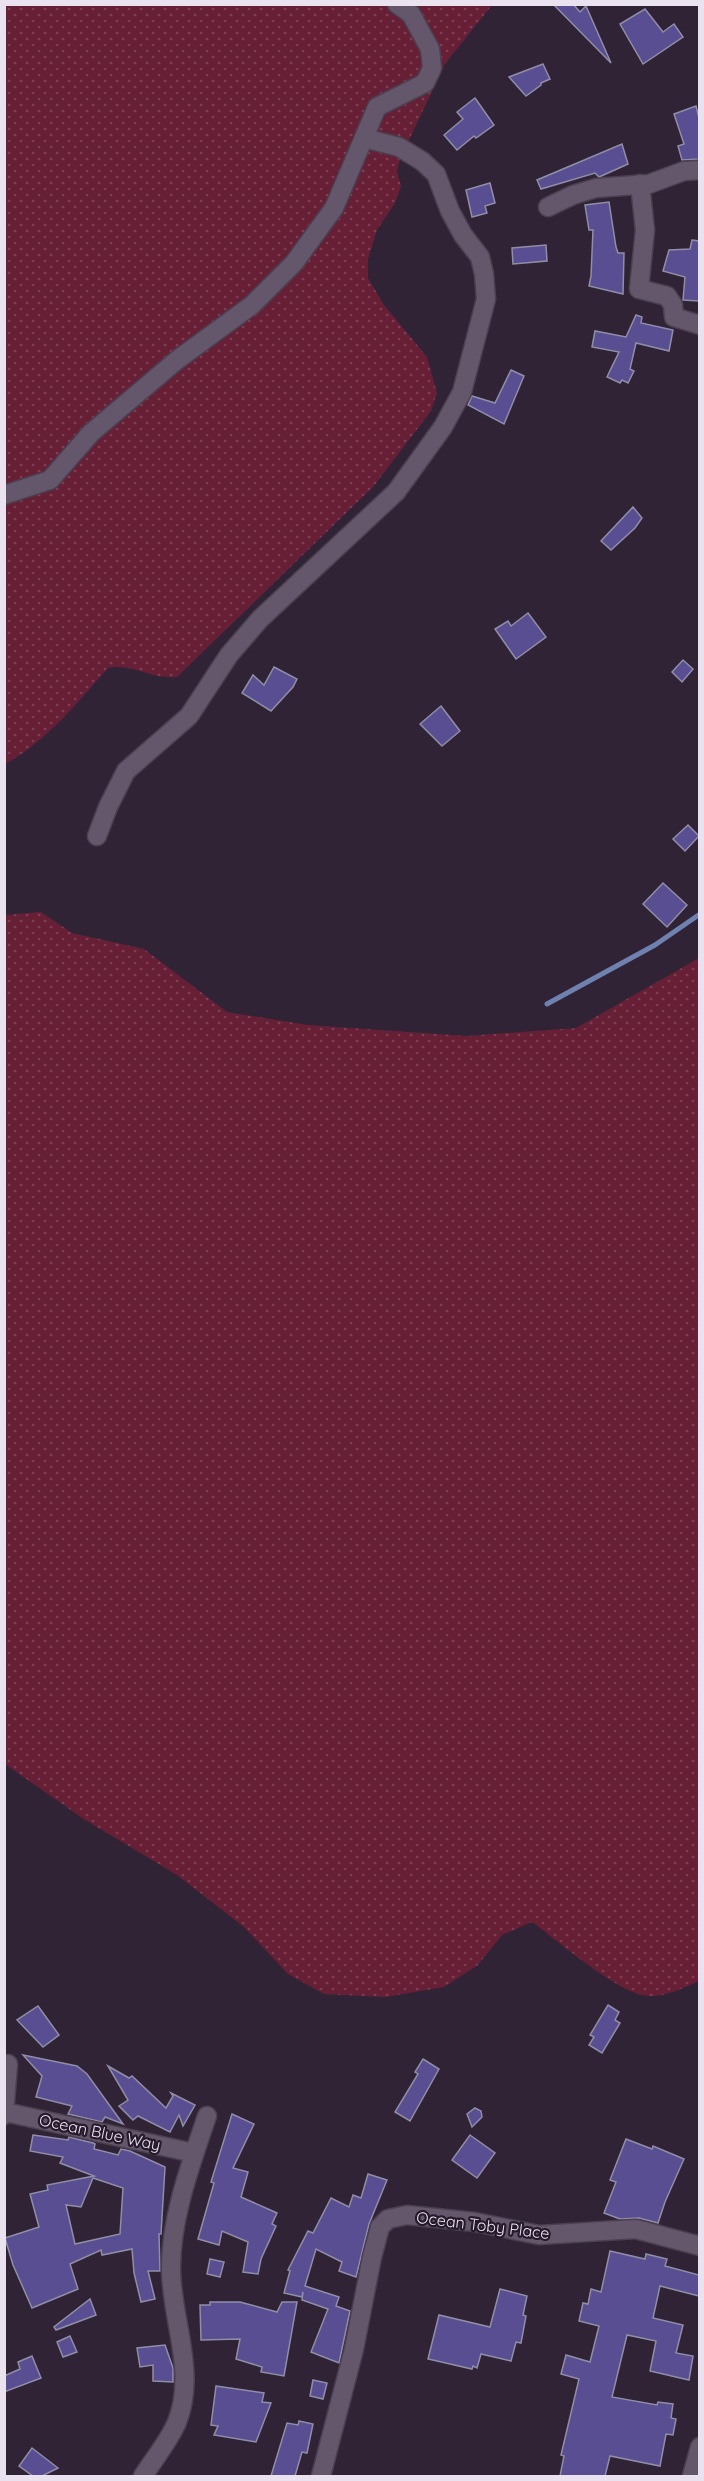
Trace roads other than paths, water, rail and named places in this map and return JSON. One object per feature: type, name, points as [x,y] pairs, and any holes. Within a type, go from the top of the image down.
[{"type":"street","points":[[4,495],[50,480],[91,433],[177,360],[252,305],[294,263],[334,208],[377,107],[425,83],[432,68],[430,49],[411,14],[398,4]]},
{"type":"street","points":[[97,836],[126,771],[189,716],[230,655],[260,619],[396,492],[443,427],[462,392],[486,299],[480,257],[459,227],[436,174],[422,161],[399,147],[364,138]]},
{"type":"street","points":[[548,207],[573,195],[596,188],[648,184],[684,171],[699,170]]},
{"type":"street","points":[[640,184],[645,230],[639,289],[667,296],[673,305],[674,317],[699,325]]},
{"type":"street","points":[[5,2114],[8,2064]]},
{"type":"street","name":"Ocean Blue Way","points":[[5,2114],[194,2152]]},
{"type":"street","points":[[143,2476],[176,2424],[184,2398],[185,2368],[171,2268],[176,2220],[194,2152],[207,2116]]},
{"type":"street","name":"Ocean Toby Place","points":[[321,2476],[354,2349],[372,2257],[380,2227],[388,2219],[407,2215],[475,2222],[539,2235],[636,2229],[699,2246]]},
{"type":"street","points":[[692,2476],[699,2447]]},
{"type":"waterway","points":[[547,1004],[655,945],[700,914]]}]
